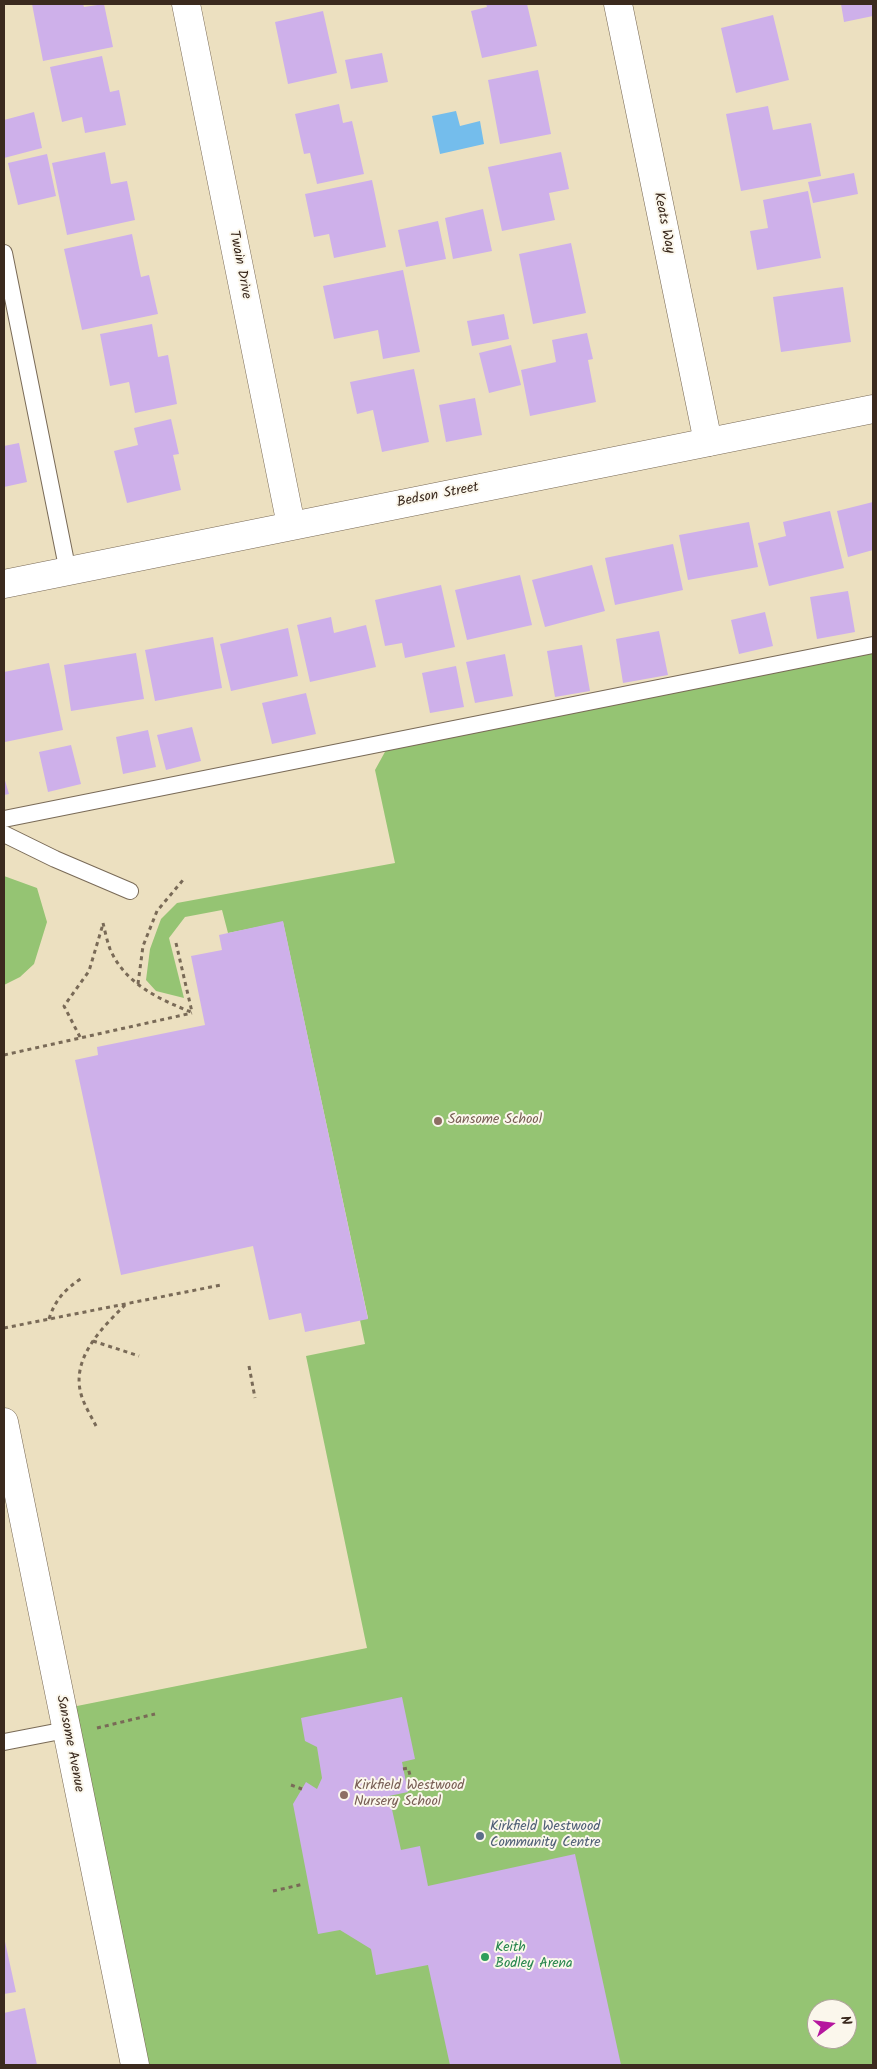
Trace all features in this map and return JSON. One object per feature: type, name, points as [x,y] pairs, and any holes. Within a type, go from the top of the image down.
[{"type":"street","name":"Twain Drive","points":[[186,4],[291,525]]},
{"type":"street","name":"Keats Way","points":[[618,4],[708,442]]},
{"type":"street","name":"Bedson Street","points":[[4,584],[873,409]]},
{"type":"street","name":"Sansome Avenue","points":[[4,1422],[12,1508],[66,1733],[135,2065]]},
{"type":"lane","points":[[4,254],[68,572]]},
{"type":"lane","points":[[4,820],[873,645]]},
{"type":"lane","points":[[4,834],[54,859],[130,891]]},
{"type":"lane","points":[[4,1742],[66,1733]]},
{"type":"path","points":[[137,985],[143,946],[157,911],[183,880]]},
{"type":"path","points":[[80,1037],[64,1006],[89,971],[103,923],[110,949],[125,974],[137,985],[161,1000],[192,1013]]},
{"type":"path","points":[[176,943],[192,1013]]},
{"type":"path","points":[[4,1055],[192,1013]]},
{"type":"path","points":[[49,1319],[52,1307],[66,1289],[82,1278]]},
{"type":"path","points":[[4,1328],[221,1285]]},
{"type":"path","points":[[96,1426],[81,1394],[79,1377],[84,1359],[93,1341],[104,1326],[126,1304]]},
{"type":"path","points":[[93,1341],[139,1356]]},
{"type":"path","points":[[249,1366],[255,1398]]},
{"type":"path","points":[[66,1733],[155,1714]]},
{"type":"path","points":[[404,1769],[408,1768],[412,1782]]},
{"type":"path","points":[[291,1785],[302,1789]]},
{"type":"path","points":[[273,1891],[304,1884]]},
{"type":"green space","points":[[873,646],[873,2065],[135,2065],[62,1709],[367,1648],[306,1356],[365,1344],[360,1320],[368,1318],[283,922],[228,933],[222,910],[185,917],[169,938],[184,998],[156,991],[146,980],[150,949],[161,919],[177,903],[395,863],[375,770],[386,750]]},
{"type":"green space","points":[[4,876],[37,888],[47,922],[34,964],[20,977],[4,985]]},
{"type":"water","points":[[456,111],[460,126],[480,121],[484,144],[440,154],[432,116]]},
{"type":"building","points":[[32,4],[83,4],[84,7],[104,4],[113,47],[43,61]]},
{"type":"building","points":[[486,4],[527,4],[537,46],[482,58],[471,11],[487,7]]},
{"type":"building","points":[[841,4],[873,4],[873,16],[844,22]]},
{"type":"building","points":[[323,11],[337,73],[288,84],[275,22]]},
{"type":"building","points":[[773,15],[789,80],[736,93],[721,28]]},
{"type":"building","points":[[382,53],[388,82],[351,89],[345,60]]},
{"type":"building","points":[[102,56],[110,92],[119,90],[126,125],[85,133],[82,117],[62,122],[50,67]]},
{"type":"building","points":[[538,70],[551,134],[500,144],[488,80]]},
{"type":"building","points":[[339,104],[343,123],[352,121],[364,174],[317,184],[310,153],[304,154],[295,114]]},
{"type":"building","points":[[768,106],[773,130],[811,123],[821,176],[741,191],[726,114]]},
{"type":"building","points":[[34,112],[42,148],[4,158],[4,120]]},
{"type":"building","points":[[105,152],[111,184],[127,181],[135,220],[67,235],[52,163]]},
{"type":"building","points":[[561,152],[569,189],[549,193],[555,220],[502,231],[488,167]]},
{"type":"building","points":[[47,154],[56,196],[18,205],[8,163]]},
{"type":"building","points":[[854,173],[858,194],[813,203],[808,182]]},
{"type":"building","points":[[372,180],[386,247],[334,258],[329,234],[314,237],[305,194]]},
{"type":"building","points":[[808,191],[821,258],[757,270],[750,231],[768,228],[763,200]]},
{"type":"building","points":[[483,209],[492,251],[453,259],[445,218]]},
{"type":"building","points":[[438,221],[446,259],[406,267],[398,230]]},
{"type":"building","points":[[132,234],[141,277],[149,275],[158,314],[82,330],[64,249]]},
{"type":"building","points":[[571,243],[586,313],[533,324],[519,254]]},
{"type":"building","points":[[403,270],[420,352],[383,359],[378,330],[334,339],[323,286]]},
{"type":"building","points":[[843,287],[851,342],[781,352],[773,297]]},
{"type":"building","points":[[504,314],[509,339],[472,346],[467,321]]},
{"type":"building","points":[[152,324],[158,357],[168,355],[177,404],[135,413],[129,382],[110,386],[100,334]]},
{"type":"building","points":[[587,333],[593,359],[588,360],[596,402],[530,416],[521,370],[556,362],[552,340]]},
{"type":"building","points":[[511,345],[521,385],[489,393],[479,353]]},
{"type":"building","points":[[414,369],[429,442],[382,452],[373,410],[357,414],[350,382]]},
{"type":"building","points":[[475,398],[482,435],[446,442],[439,405]]},
{"type":"building","points":[[171,419],[179,454],[173,455],[181,490],[127,503],[114,451],[138,445],[134,428]]},
{"type":"building","points":[[19,443],[27,482],[4,487],[4,446]]},
{"type":"building","points":[[873,502],[873,550],[848,557],[837,511]]},
{"type":"building","points":[[830,511],[844,568],[769,586],[758,543],[786,536],[783,522]]},
{"type":"building","points":[[749,522],[758,567],[688,580],[679,535]]},
{"type":"building","points":[[673,544],[683,590],[615,605],[605,558]]},
{"type":"building","points":[[592,565],[605,611],[545,627],[532,580]]},
{"type":"building","points":[[520,575],[532,625],[467,640],[455,590]]},
{"type":"building","points":[[441,585],[455,647],[405,658],[402,643],[385,646],[375,600]]},
{"type":"building","points":[[848,591],[855,632],[817,639],[810,597]]},
{"type":"building","points":[[765,612],[773,646],[739,654],[731,620]]},
{"type":"building","points":[[331,617],[334,633],[366,625],[376,667],[310,682],[297,625]]},
{"type":"building","points":[[288,628],[298,676],[231,691],[220,644]]},
{"type":"building","points":[[659,631],[668,675],[623,683],[616,639]]},
{"type":"building","points":[[213,637],[222,688],[155,701],[145,650]]},
{"type":"building","points":[[582,645],[590,691],[555,697],[547,651]]},
{"type":"building","points":[[136,653],[144,699],[71,711],[64,665]]},
{"type":"building","points":[[505,654],[513,696],[475,703],[466,662]]},
{"type":"building","points":[[49,663],[63,730],[5,742],[4,672]]},
{"type":"building","points":[[456,666],[464,707],[430,713],[422,673]]},
{"type":"building","points":[[306,693],[316,734],[272,744],[262,703]]},
{"type":"building","points":[[192,727],[201,761],[166,770],[157,735]]},
{"type":"building","points":[[148,730],[156,767],[123,774],[116,737]]},
{"type":"building","points":[[71,745],[81,784],[48,792],[39,752]]},
{"type":"building","points":[[4,777],[9,794],[4,795]]},
{"type":"building","points":[[283,921],[368,1319],[305,1332],[301,1313],[269,1320],[253,1246],[121,1275],[75,1060],[98,1055],[97,1047],[205,1025],[191,956],[222,950],[219,935]]},
{"type":"building","name":"Keith Bodley Arena","points":[[402,1697],[415,1759],[402,1762],[408,1792],[389,1796],[401,1850],[420,1846],[428,1886],[575,1854],[621,2065],[450,2065],[428,1965],[376,1975],[371,1949],[340,1930],[318,1934],[293,1804],[306,1782],[317,1789],[322,1778],[317,1747],[305,1741],[301,1718]]},
{"type":"building","points":[[4,1937],[16,1992],[4,1994]]},
{"type":"building","points":[[25,2008],[37,2065],[4,2065],[4,2013]]},
{"type":"place","name":"Sansome School","points":[[438,1121]]},
{"type":"place","name":"Kirkfield Westwood Nursery School","points":[[344,1795]]},
{"type":"place","name":"Kirkfield Westwood Community Centre","points":[[480,1836]]},
{"type":"place","name":"Keith Bodley Arena","points":[[485,1957]]}]
